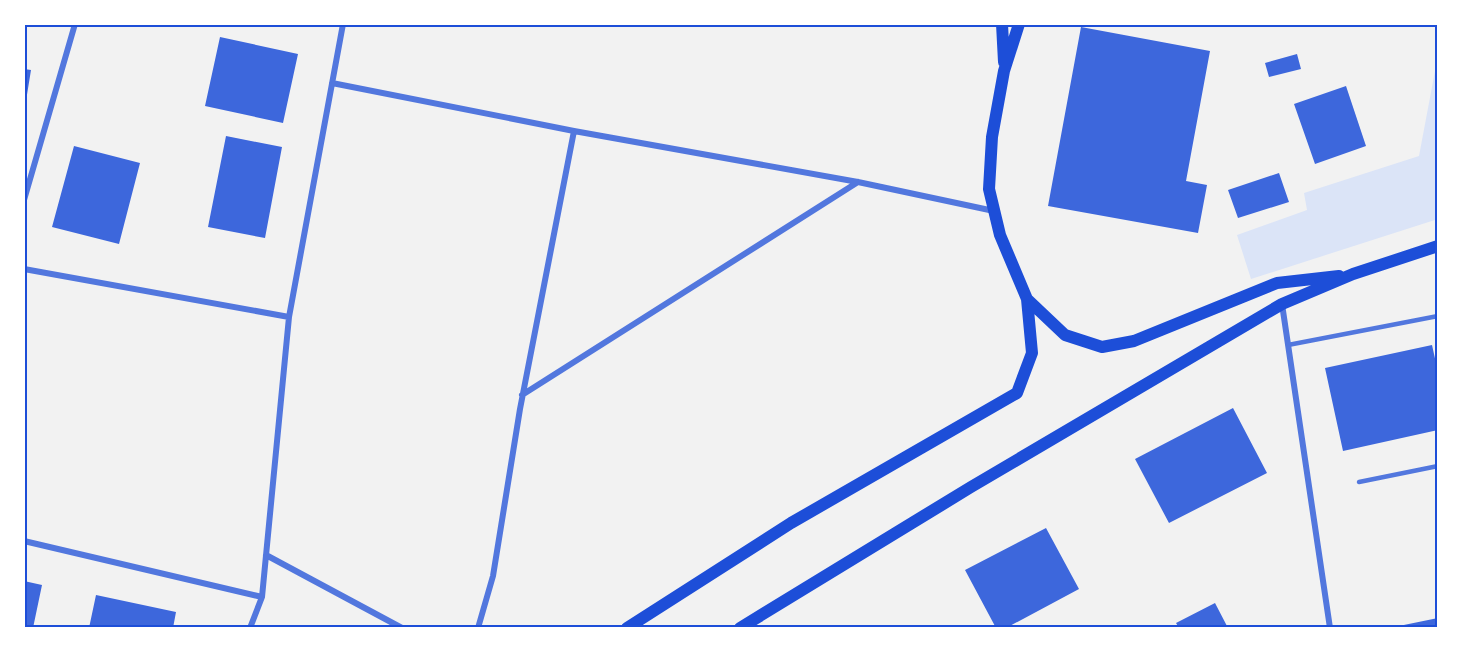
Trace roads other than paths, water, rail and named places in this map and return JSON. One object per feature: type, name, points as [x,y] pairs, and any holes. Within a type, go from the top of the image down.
[{"type":"main road","points":[[1002,24],[1004,71]]},
{"type":"main road","points":[[627,628],[791,523],[1017,393],[1032,352],[1027,299],[1000,235],[989,189],[992,137],[1004,71],[1019,24]]},
{"type":"main road","points":[[740,628],[971,487],[1282,304],[1353,274],[1438,246]]},
{"type":"main road","points":[[1027,299],[1065,336],[1102,347],[1134,341],[1277,283],[1353,274]]},
{"type":"street","points":[[24,200],[75,24]]},
{"type":"street","points":[[250,628],[262,597],[289,316],[343,24]]},
{"type":"street","points":[[332,83],[574,131],[858,182],[994,211]]},
{"type":"street","points":[[478,628],[493,576],[522,396],[574,131]]},
{"type":"street","points":[[522,396],[858,182]]},
{"type":"street","points":[[24,269],[289,316]]},
{"type":"street","points":[[1282,304],[1330,628]]},
{"type":"street","points":[[24,541],[262,597]]},
{"type":"street","points":[[266,555],[402,628]]},
{"type":"lane","points":[[1288,345],[1438,316]]},
{"type":"lane","points":[[1359,482],[1438,466]]}]
